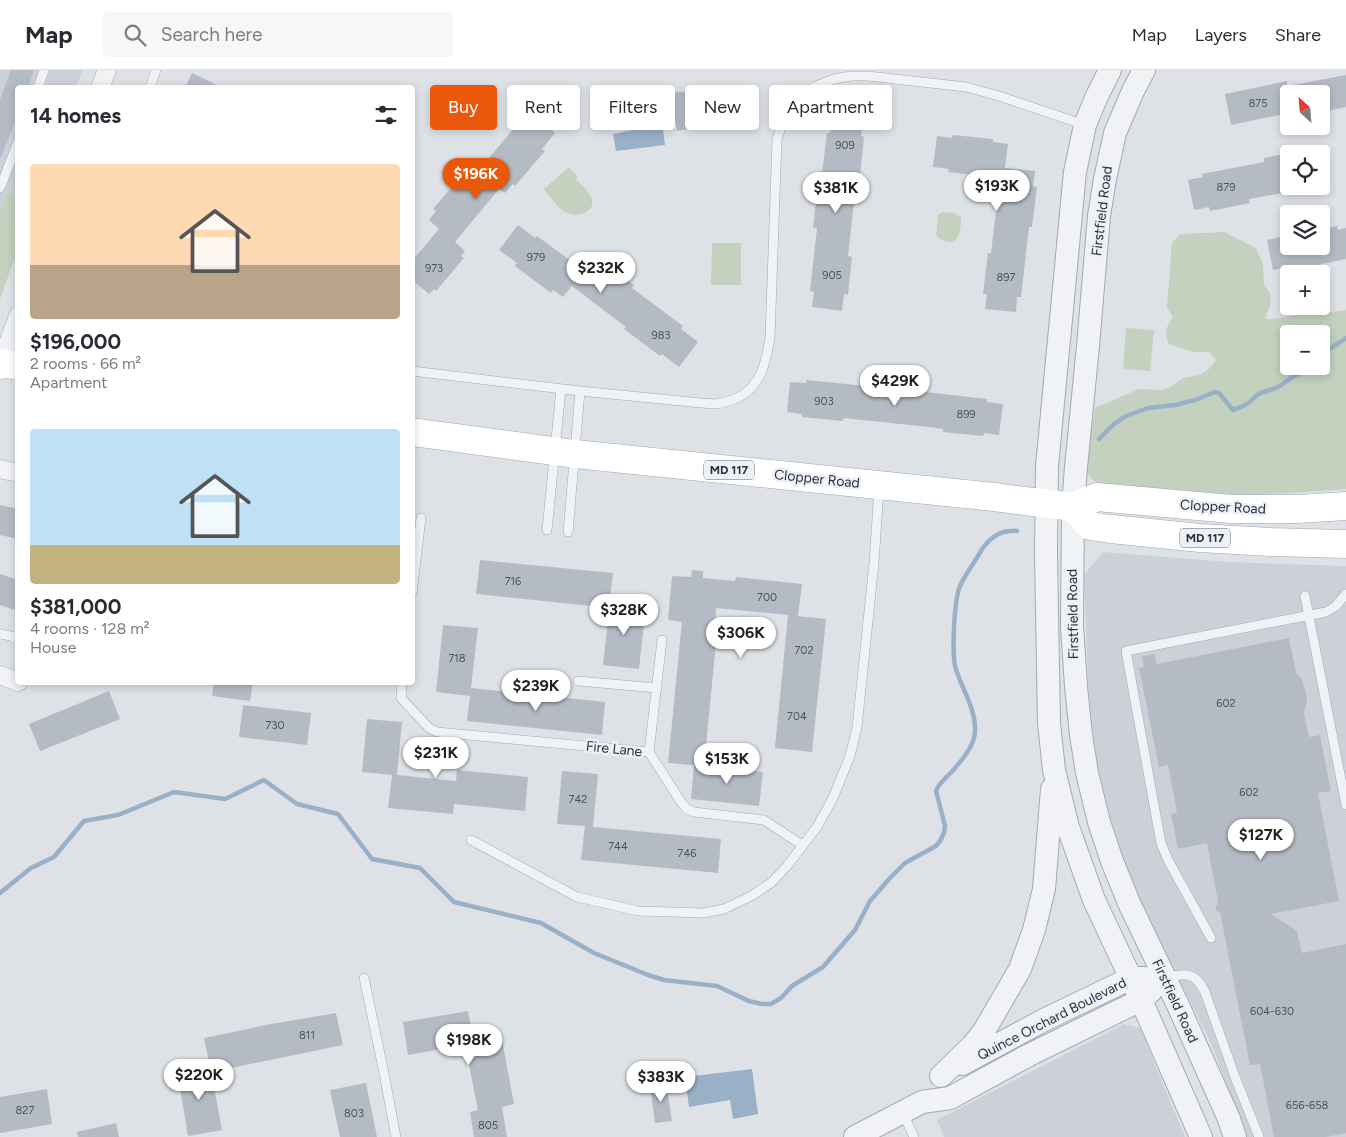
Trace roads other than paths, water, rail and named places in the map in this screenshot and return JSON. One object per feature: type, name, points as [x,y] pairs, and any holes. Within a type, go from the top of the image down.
[{"type":"main road","name":"Clopper Road","points":[[415,432],[565,453],[994,497],[1073,507],[1097,497],[1231,509],[1298,509],[1346,506]]},
{"type":"main road","name":"MD 117","points":[[1073,507],[1090,526],[1111,529],[1200,538],[1344,545]]},
{"type":"street","points":[[101,85],[107,70]]},
{"type":"street","name":"Firstfield Road","points":[[1110,70],[1085,125],[1075,172],[1047,464],[1050,723],[1054,770],[1068,827],[1094,900],[1141,1000],[1201,1137]]},
{"type":"street","name":"Firstfield Road","points":[[1144,70],[1132,91],[1115,133],[1104,179],[1099,216],[1073,507],[1072,626],[1076,686],[1087,773],[1099,822],[1112,861],[1129,903],[1217,1092],[1235,1137]]},
{"type":"street","points":[[5,365],[15,327]]},
{"type":"street","points":[[0,469],[15,472]]},
{"type":"street","points":[[0,676],[15,681]]},
{"type":"street","points":[[941,1076],[973,1045],[984,1030],[1020,968],[1031,938],[1044,888],[1054,770]]},
{"type":"street","name":"Quince Orchard Boulevard","points":[[922,1102],[941,1076],[1044,1020],[1130,978],[1164,978]]},
{"type":"street","name":"Quince Orchard Boulevard","points":[[855,1137],[922,1102],[950,1098],[1029,1055],[1141,1000],[1164,978]]},
{"type":"lane","points":[[39,85],[44,70]]},
{"type":"lane","points":[[151,85],[156,70]]},
{"type":"lane","points":[[415,371],[561,389],[717,404],[731,400],[744,394],[755,384],[765,364],[770,338],[777,139],[787,110],[796,100],[814,87],[834,79],[868,76],[966,87],[1085,125]]},
{"type":"lane","points":[[0,188],[15,150]]},
{"type":"lane","points":[[561,389],[568,532]]},
{"type":"lane","points":[[547,530],[580,391]]},
{"type":"lane","points":[[471,840],[577,897],[638,910],[704,913],[724,909],[753,895],[772,882],[787,866],[816,827],[833,798],[850,756],[857,727],[874,563],[879,485]]},
{"type":"lane","points":[[415,568],[421,518]]},
{"type":"lane","points":[[1211,938],[1168,860],[1161,843],[1126,651],[1330,610],[1341,602],[1346,594]]},
{"type":"lane","points":[[1305,596],[1346,805]]},
{"type":"lane","points":[[0,634],[15,638]]},
{"type":"lane","points":[[649,752],[662,640]]},
{"type":"lane","points":[[578,681],[657,688]]},
{"type":"lane","name":"Fire Lane","points":[[402,685],[400,698],[429,728],[437,732],[649,752],[687,809],[694,812],[764,820],[802,845]]},
{"type":"lane","points":[[1164,978],[1187,974],[1200,982],[1258,1137]]},
{"type":"lane","points":[[364,978],[396,1137]]},
{"type":"lane","points":[[903,1113],[914,1137]]},
{"type":"water","points":[[634,130],[663,130],[665,145],[616,151],[613,134]]},
{"type":"water","points":[[752,1069],[758,1114],[733,1119],[730,1100],[689,1107],[685,1077]]},
{"type":"waterway","points":[[1330,349],[1346,338]]},
{"type":"waterway","points":[[1099,439],[1114,424],[1126,416],[1148,408],[1175,405],[1215,392],[1219,393],[1233,410],[1247,404],[1260,393],[1278,387],[1295,375]]},
{"type":"waterway","points":[[0,893],[31,868],[54,857],[84,821],[118,815],[174,792],[225,799],[264,780],[297,804],[338,814],[372,859],[420,868],[454,902],[541,923],[594,953],[648,975],[664,980],[717,986],[749,1001],[771,1004],[781,998],[792,986],[823,967],[855,930],[870,901],[890,878],[905,863],[936,846],[940,841],[945,826],[936,791],[968,751],[975,731],[971,706],[955,666],[954,625],[958,593],[966,574],[989,541],[998,534],[1017,531]]}]
